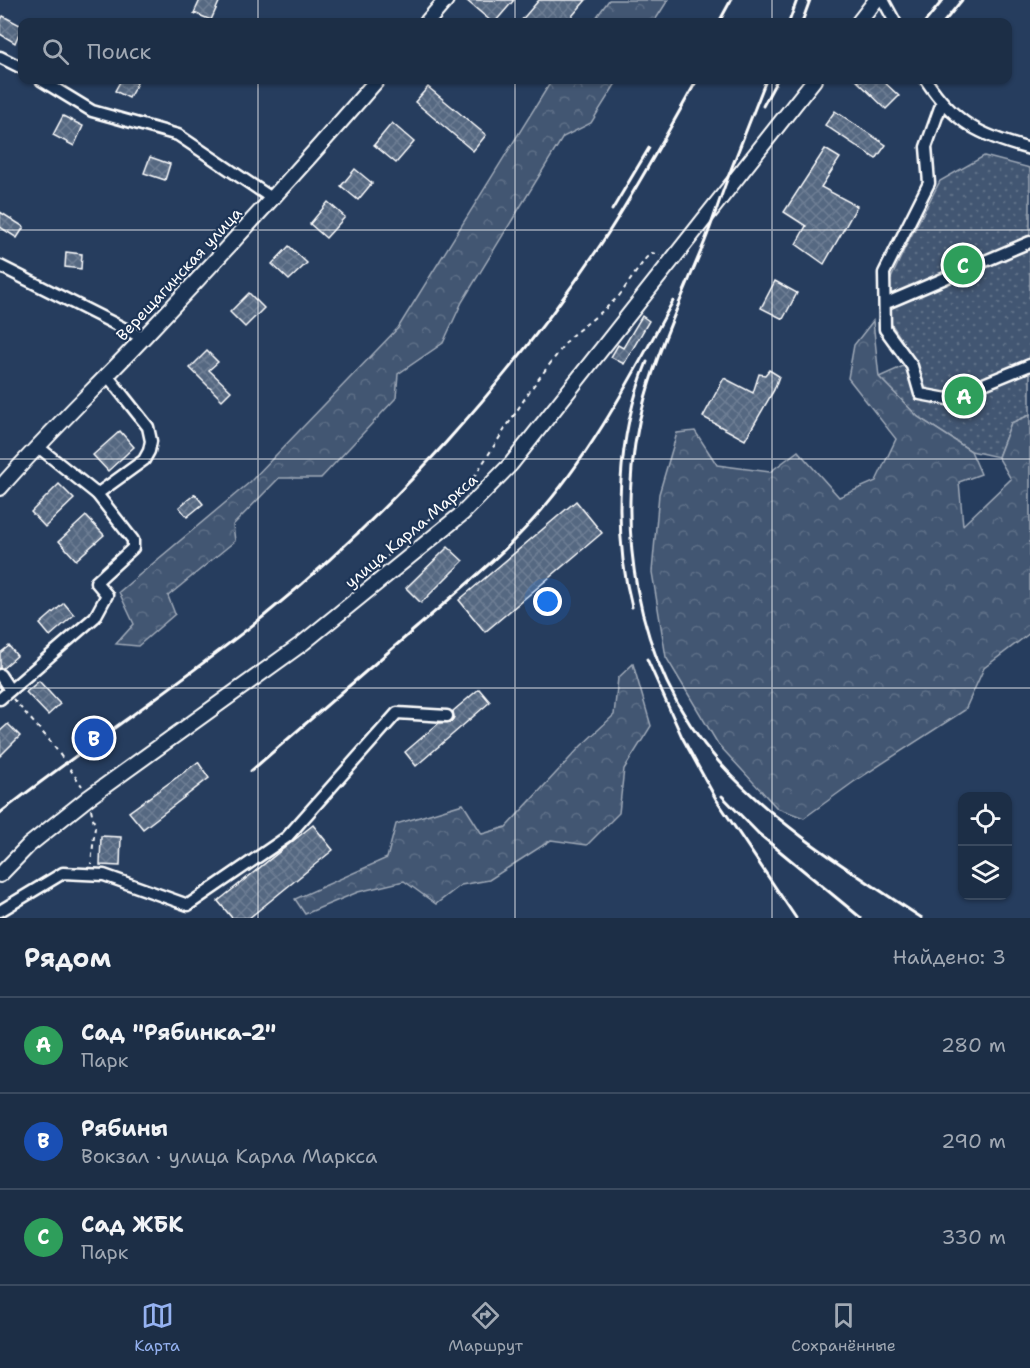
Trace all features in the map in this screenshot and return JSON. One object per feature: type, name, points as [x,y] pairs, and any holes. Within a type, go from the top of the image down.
[{"type":"main road","points":[[430,18],[446,0]]},
{"type":"main road","points":[[862,18],[876,0]]},
{"type":"main road","name":"Верещагинская улица","points":[[0,488],[36,446],[143,338],[273,199],[374,84]]},
{"type":"main road","name":"улица Карла Маркса","points":[[0,875],[29,845],[88,798],[303,643],[463,513],[511,464],[811,84]]},
{"type":"street","points":[[883,0],[893,18]]},
{"type":"street","points":[[0,57],[18,66]]},
{"type":"street","points":[[48,84],[92,111],[178,135],[273,199]]},
{"type":"street","points":[[929,84],[952,114],[972,127],[1030,149]]},
{"type":"street","points":[[942,102],[927,147],[929,183],[884,273],[885,329],[912,366],[920,394],[947,399],[1030,365]]},
{"type":"street","points":[[889,302],[1030,242]]},
{"type":"street","points":[[0,266],[143,338]]},
{"type":"street","points":[[97,494],[144,460],[151,441],[148,427],[106,375]]},
{"type":"street","points":[[0,675],[6,694],[95,617],[107,595],[96,582],[133,548],[134,540],[97,494],[36,446]]},
{"type":"street","points":[[0,911],[63,873],[104,875],[188,905],[287,837],[397,713],[447,716]]},
{"type":"path","points":[[361,579],[468,486],[531,389],[571,336],[619,296],[646,258],[652,253],[657,253],[668,263]]},
{"type":"path","points":[[6,694],[51,742],[83,787],[95,827],[91,864]]},
{"type":"green space","points":[[609,0],[668,0],[657,18],[596,18]]},
{"type":"green space","points":[[550,84],[615,84],[591,123],[563,137],[462,302],[443,343],[398,374],[396,398],[321,478],[279,478],[233,525],[235,541],[168,596],[175,614],[138,646],[116,644],[134,624],[119,592],[250,482],[398,328]]},
{"type":"green space","points":[[984,156],[1030,168],[1030,415],[1011,423],[998,457],[971,451],[918,417],[879,377],[915,361],[889,320],[889,283],[905,248],[940,181]]},
{"type":"green space","points":[[873,321],[879,377],[918,417],[971,451],[981,474],[959,482],[963,525],[1011,479],[998,457],[1011,423],[1030,415],[1030,633],[984,668],[965,710],[855,781],[804,818],[777,808],[718,744],[666,657],[652,572],[659,494],[677,433],[695,431],[717,465],[770,472],[798,451],[839,497],[876,481],[896,439],[848,378],[854,345]]},
{"type":"green space","points":[[633,664],[651,726],[624,769],[619,813],[587,845],[551,840],[489,880],[461,885],[436,904],[404,881],[358,892],[305,914],[295,899],[387,858],[396,824],[463,804],[482,834],[506,827],[581,746],[614,715],[618,678]]},
{"type":"building","points":[[200,0],[220,0],[212,18],[194,13]]},
{"type":"building","points":[[466,0],[514,0],[498,18],[487,18]]},
{"type":"building","points":[[539,0],[586,0],[570,18],[523,18]]},
{"type":"building","points":[[3,16],[18,24],[18,36],[15,43],[0,34],[0,22]]},
{"type":"building","points":[[119,84],[136,84],[129,98],[115,91]]},
{"type":"building","points":[[860,84],[886,84],[899,96],[886,109]]},
{"type":"building","points":[[428,87],[486,135],[473,151],[415,102]]},
{"type":"building","points":[[835,111],[886,145],[876,159],[825,125]]},
{"type":"building","points":[[63,116],[83,126],[74,146],[53,135]]},
{"type":"building","points":[[392,123],[414,142],[396,163],[374,145]]},
{"type":"building","points":[[825,149],[840,158],[821,187],[857,206],[824,264],[796,244],[806,226],[784,212]]},
{"type":"building","points":[[150,157],[170,164],[165,180],[144,173]]},
{"type":"building","points":[[355,169],[372,183],[358,200],[341,186]]},
{"type":"building","points":[[328,202],[345,217],[326,238],[310,224]]},
{"type":"building","points":[[0,212],[24,227],[17,238],[0,227]]},
{"type":"building","points":[[289,246],[307,263],[289,280],[272,264]]},
{"type":"building","points":[[66,252],[82,254],[81,269],[65,267]]},
{"type":"building","points":[[775,281],[797,293],[783,319],[761,308]]},
{"type":"building","points":[[249,293],[264,308],[245,327],[230,312]]},
{"type":"building","points":[[642,316],[649,321],[624,364],[611,357],[618,345],[623,348]]},
{"type":"building","points":[[207,351],[218,362],[209,370],[231,391],[222,400],[190,368]]},
{"type":"building","points":[[769,370],[779,376],[774,390],[745,440],[703,417],[724,378],[753,393],[759,374],[765,375]]},
{"type":"building","points":[[120,431],[134,447],[108,471],[93,455]]},
{"type":"building","points":[[59,484],[74,499],[45,527],[31,512]]},
{"type":"building","points":[[195,494],[203,504],[187,517],[179,507]]},
{"type":"building","points":[[576,501],[602,533],[485,632],[459,600]]},
{"type":"building","points":[[86,516],[104,535],[76,560],[59,541]]},
{"type":"building","points":[[448,547],[463,561],[421,603],[406,588]]},
{"type":"building","points":[[64,603],[74,615],[50,636],[40,624]]},
{"type":"building","points":[[9,646],[17,656],[0,668],[0,653]]},
{"type":"building","points":[[39,681],[60,704],[48,715],[26,692]]},
{"type":"building","points":[[479,689],[490,702],[416,766],[405,752],[439,723],[451,722],[454,717],[453,711]]},
{"type":"building","points":[[8,724],[20,736],[0,756],[0,731]]},
{"type":"building","points":[[198,762],[209,778],[143,829],[129,812]]},
{"type":"building","points":[[313,825],[333,850],[249,918],[232,918],[218,901]]},
{"type":"building","points":[[101,836],[121,837],[120,866],[100,865]]},
{"type":"railway","points":[[721,18],[731,0]]},
{"type":"railway","points":[[790,18],[797,0]]},
{"type":"railway","points":[[803,18],[810,0]]},
{"type":"railway","points":[[928,18],[943,0]]},
{"type":"railway","points":[[947,18],[962,0]]},
{"type":"railway","points":[[0,813],[264,616],[311,576],[403,489],[488,394],[565,295],[626,204],[695,84]]},
{"type":"railway","points":[[764,84],[705,241],[665,338],[645,398],[635,444],[630,493],[631,541],[637,590],[649,637],[667,682],[690,724],[719,762],[765,807],[790,827],[922,918]]},
{"type":"railway","points":[[763,106],[775,84]]},
{"type":"railway","points":[[612,210],[649,148]]},
{"type":"railway","points":[[251,771],[476,576],[533,520],[574,469],[592,442],[673,301]]},
{"type":"railway","points":[[632,607],[622,547],[621,483],[629,420],[647,362]]},
{"type":"railway","points":[[647,659],[682,737],[716,799],[796,918]]},
{"type":"railway","points":[[722,796],[759,834],[861,918]]},
{"type":"place","name":"Сад ЖБК","points":[[963,265]]},
{"type":"place","name":"Сад \"Рябинка-2\"","points":[[964,396]]},
{"type":"place","name":"Рябины","points":[[94,738]]}]
